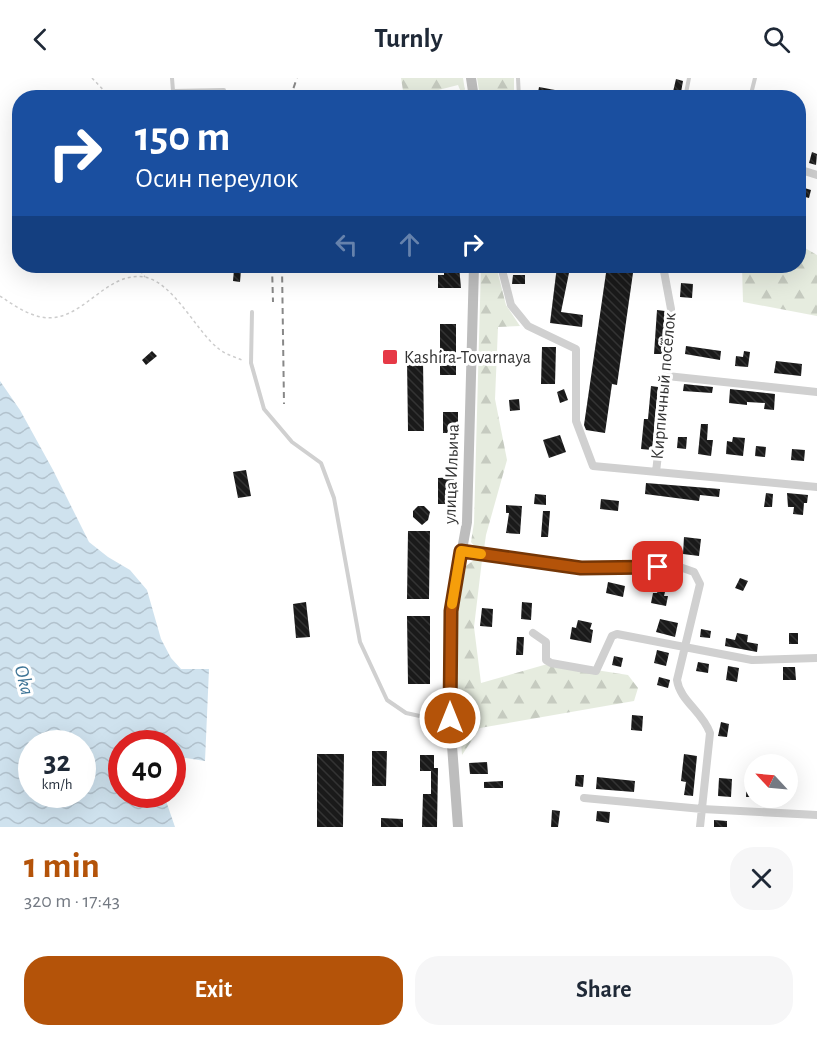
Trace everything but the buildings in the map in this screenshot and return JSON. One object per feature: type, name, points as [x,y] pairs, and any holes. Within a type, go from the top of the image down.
[{"type":"street","name":"улица Ильича","points":[[458,827],[450,718],[451,611],[467,522],[474,273]]},
{"type":"street","points":[[503,273],[511,305],[528,326],[576,349],[576,421],[593,466],[817,487]]},
{"type":"street","name":"Кирпичный посёлок","points":[[656,472],[667,376],[671,309],[664,273]]},
{"type":"street","points":[[667,376],[817,392]]},
{"type":"street","points":[[461,551],[581,568],[677,566],[694,572],[700,584],[676,680],[678,690],[705,721],[710,733],[700,827]]},
{"type":"street","points":[[533,633],[546,642],[546,660],[551,663],[596,671],[612,636],[617,634],[753,660],[817,658]]},
{"type":"street","points":[[584,798],[702,809],[817,815]]},
{"type":"lane","points":[[252,312],[251,363],[264,409],[292,442],[321,463],[334,498],[360,642],[387,700],[406,713],[429,718],[450,718]]},
{"type":"path","points":[[92,78],[103,90]]},
{"type":"path","points":[[142,273],[145,278]]},
{"type":"path","points":[[0,296],[22,310],[40,317],[57,318],[70,314],[116,283],[129,278],[145,278],[155,282],[187,310],[209,340],[221,351],[251,363]]},
{"type":"green space","points":[[401,78],[463,78],[465,90],[460,90],[458,85],[438,90],[403,90]]},
{"type":"green space","points":[[477,78],[514,78],[514,90],[479,90]]},
{"type":"green space","points":[[806,249],[817,255],[817,316],[743,302],[742,273],[806,273]]},
{"type":"green space","points":[[481,273],[498,273],[506,305],[520,326],[498,327],[495,399],[507,460],[484,549],[476,548],[471,542],[474,523]]},
{"type":"green space","points":[[474,560],[482,560],[474,627],[481,683],[551,663],[628,675],[638,688],[634,701],[480,728],[462,755],[460,729],[464,708],[457,693],[458,612],[466,566]]},
{"type":"water","name":"Oka","points":[[0,381],[20,410],[89,542],[130,570],[147,590],[161,639],[171,658],[181,669],[209,669],[205,761],[186,758],[186,730],[108,730],[108,808],[168,808],[175,827],[0,827]]},
{"type":"railway","points":[[293,90],[297,78]]},
{"type":"railway","points":[[272,273],[273,302]]},
{"type":"railway","points":[[282,273],[284,404]]},
{"type":"slow traffic","points":[[452,604],[461,551],[481,554]]},
{"type":"place","name":"Kashira-Tovarnaya","points":[[390,357]]},
{"type":"route","points":[[450,718],[451,611],[461,551],[581,568],[658,567]]}]
